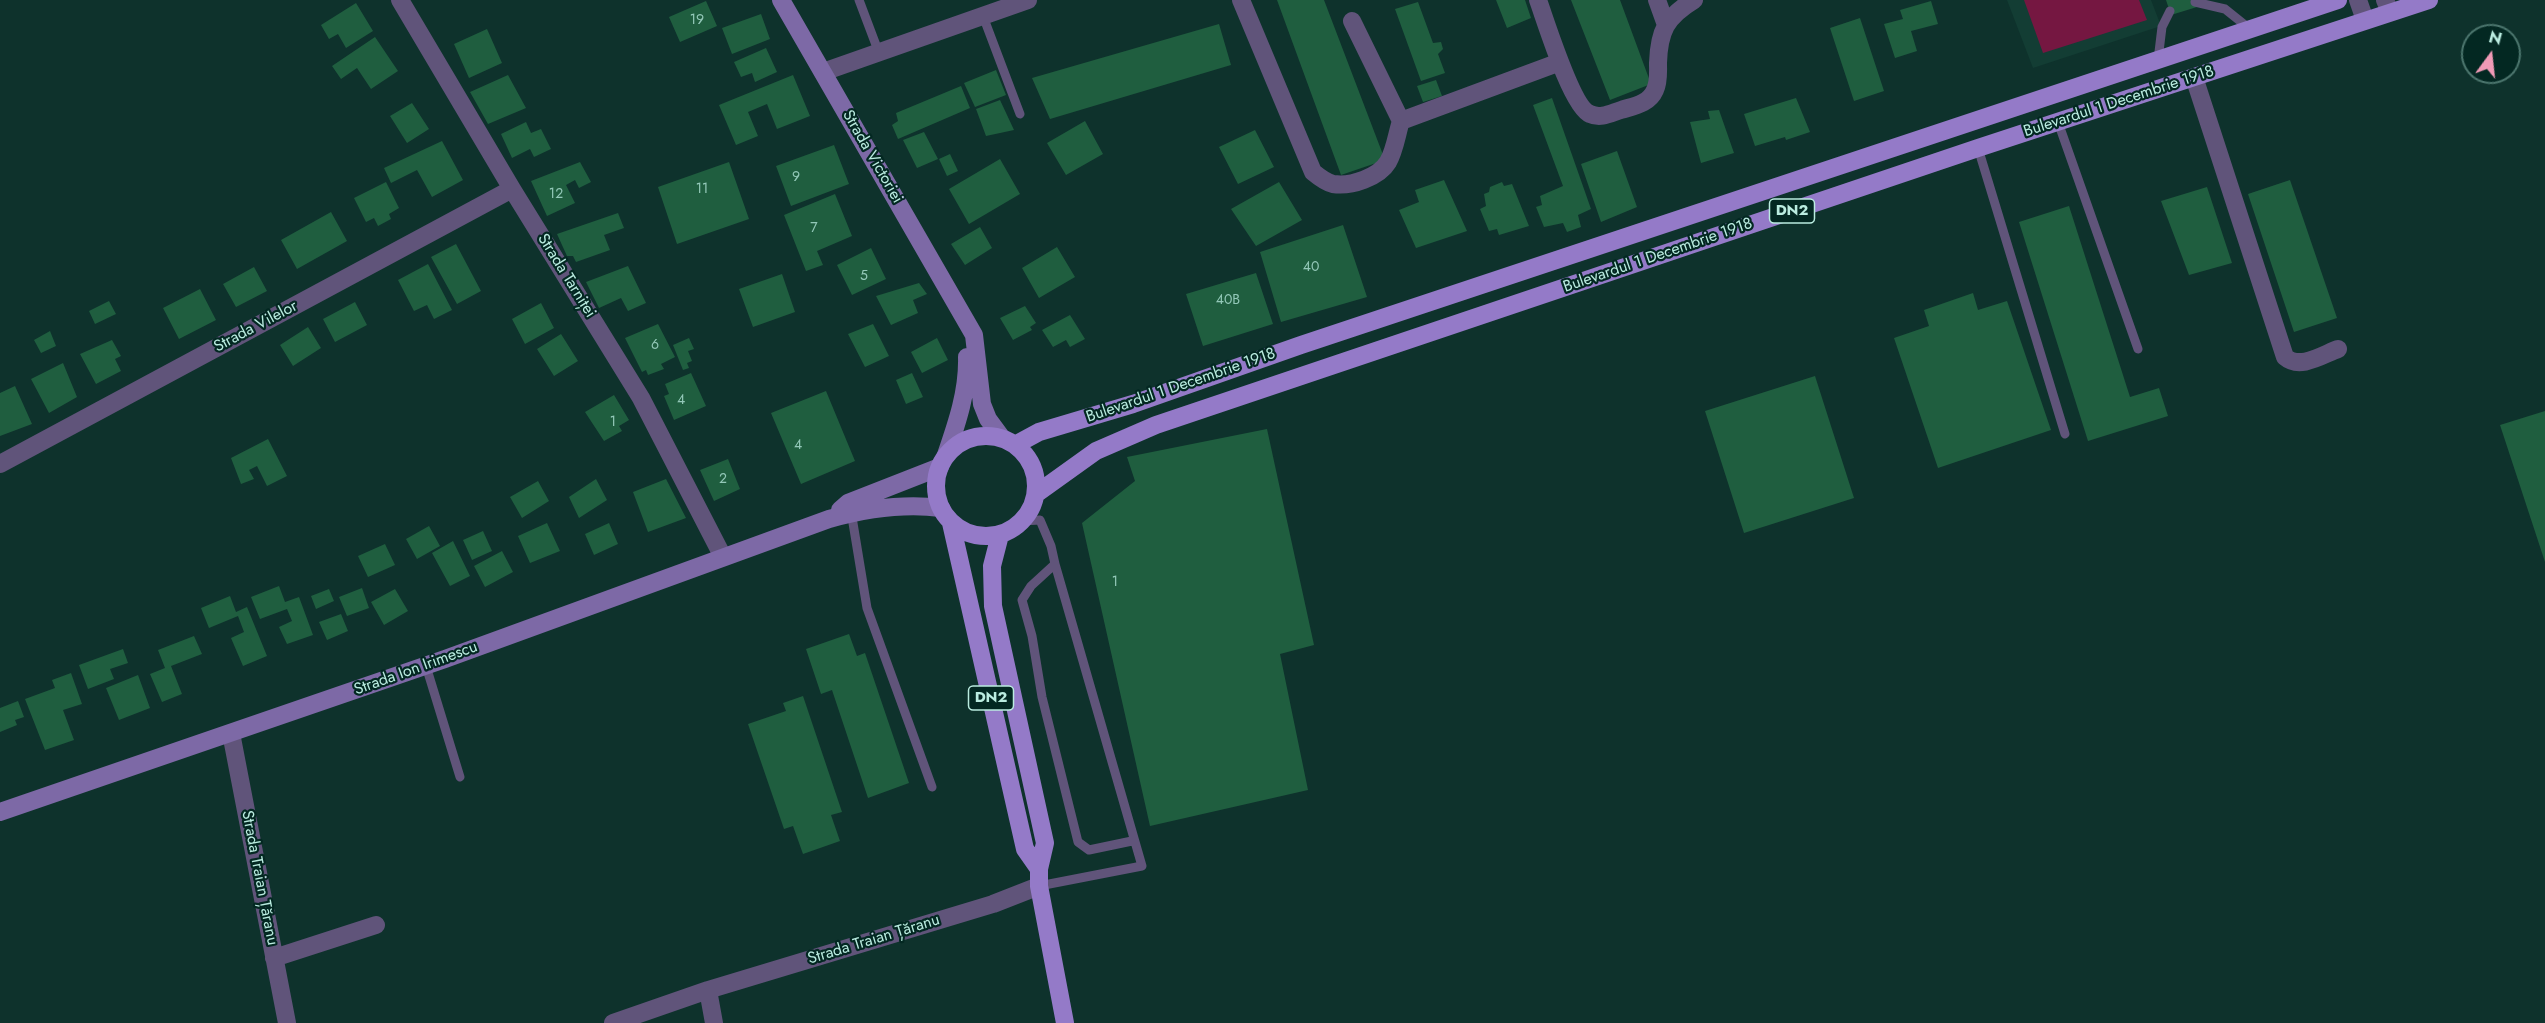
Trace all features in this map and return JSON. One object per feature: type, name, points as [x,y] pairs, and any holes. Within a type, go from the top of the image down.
[{"type":"main road","name":"Strada Victoriei","points":[[781,0],[974,335],[982,404],[988,419],[1008,441]]},
{"type":"main road","name":"Bulevardul 1 Decembrie 1918","points":[[1036,494],[1096,451],[1156,425],[2366,20],[2387,6],[2429,0]]},
{"type":"main road","name":"Bulevardul 1 Decembrie 1918","points":[[1008,441],[1133,404],[1301,345],[2333,1]]},
{"type":"main road","name":"Strada Victoriei","points":[[943,461],[966,379],[967,345],[961,314]]},
{"type":"main road","name":"DN2","points":[[1008,441],[987,436],[972,438],[958,444],[943,461],[936,488],[946,515],[1024,849],[1039,878],[1065,1023]]},
{"type":"main road","points":[[1008,441],[1025,454],[1033,466],[1036,494]]},
{"type":"main road","name":"Strada Ion Irimescu","points":[[0,812],[426,666],[829,519],[943,461]]},
{"type":"main road","name":"DN2","points":[[1023,521],[1032,509],[1036,494]]},
{"type":"main road","points":[[850,508],[922,506],[946,515],[966,532],[982,537],[1000,535],[1023,521]]},
{"type":"main road","name":"DN2","points":[[1000,535],[992,566],[993,606],[1045,843],[1039,878]]},
{"type":"street","name":"Strada Tarniței","points":[[400,0],[512,189],[641,398],[723,557]]},
{"type":"street","points":[[823,72],[1028,0]]},
{"type":"street","points":[[1241,0],[1313,172],[1334,184],[1347,184],[1379,173],[1389,161],[1401,121],[1352,21]]},
{"type":"street","points":[[1538,0],[1574,96],[1588,114],[1599,117],[1641,105],[1648,100],[1657,83],[1659,41],[1666,26],[1681,8],[1694,0]]},
{"type":"street","points":[[1657,0],[1666,26]]},
{"type":"street","points":[[2358,0],[2366,20]]},
{"type":"street","points":[[1401,121],[1560,62]]},
{"type":"street","points":[[2194,77],[2285,357],[2292,362],[2301,363],[2338,349]]},
{"type":"street","name":"Strada Vilelor","points":[[0,464],[512,189]]},
{"type":"street","name":"Strada Traian Țăranu","points":[[231,733],[286,1023]]},
{"type":"street","name":"Strada Traian Țăranu","points":[[613,1023],[708,990],[993,904],[1039,878]]},
{"type":"street","points":[[274,958],[376,925]]},
{"type":"street","points":[[708,990],[714,1023]]},
{"type":"lane","points":[[859,0],[879,52]]},
{"type":"lane","points":[[2195,3],[2211,4],[2225,9],[2250,29]]},
{"type":"lane","points":[[2158,60],[2162,27],[2170,11]]},
{"type":"lane","points":[[984,16],[1020,114]]},
{"type":"lane","points":[[2058,122],[2138,349]]},
{"type":"lane","points":[[1978,148],[2064,434]]},
{"type":"lane","points":[[850,508],[867,608],[932,787]]},
{"type":"lane","points":[[1023,521],[1040,520],[1051,546],[1054,564],[1132,841],[1142,866],[1039,878]]},
{"type":"lane","points":[[1054,564],[1031,586],[1022,600],[1032,636],[1042,697],[1078,842],[1089,850],[1132,841]]},
{"type":"lane","points":[[426,666],[460,777]]},
{"type":"shaded area","points":[[2007,0],[2151,0],[2161,26],[2033,68]]},
{"type":"shaded area","points":[[2024,0],[2139,0],[2147,20],[2043,53]]},
{"type":"building","points":[[1277,0],[1324,0],[1385,160],[1341,175]]},
{"type":"building","points":[[1496,0],[1525,0],[1531,18],[1507,28]]},
{"type":"building","points":[[1571,0],[1620,0],[1651,84],[1610,100]]},
{"type":"building","points":[[2166,0],[2195,0],[2197,7],[2171,15]]},
{"type":"building","points":[[706,1],[717,26],[680,42],[669,17]]},
{"type":"building","points":[[1931,1],[1938,24],[1911,31],[1917,51],[1895,58],[1884,24],[1903,19],[1900,10]]},
{"type":"building","points":[[1418,2],[1433,43],[1441,42],[1443,49],[1438,54],[1445,73],[1421,81],[1395,9]]},
{"type":"building","points":[[356,3],[373,31],[346,48],[338,34],[329,39],[321,25]]},
{"type":"building","points":[[761,14],[770,39],[732,54],[722,28]]},
{"type":"building","points":[[1860,18],[1884,91],[1854,101],[1830,28]]},
{"type":"building","points":[[1219,24],[1231,65],[1050,119],[1032,78]]},
{"type":"building","points":[[487,29],[502,63],[469,78],[454,44]]},
{"type":"building","points":[[375,37],[398,71],[371,89],[357,68],[341,79],[332,66]]},
{"type":"building","points":[[766,48],[777,72],[755,82],[752,73],[741,77],[734,62]]},
{"type":"building","points":[[996,70],[1006,95],[975,107],[964,83]]},
{"type":"building","points":[[508,75],[526,108],[488,124],[470,92]]},
{"type":"building","points":[[793,75],[810,116],[777,129],[767,104],[748,112],[758,136],[736,145],[719,105]]},
{"type":"building","points":[[1436,80],[1442,96],[1423,102],[1417,86]]},
{"type":"building","points":[[961,86],[970,108],[898,139],[892,125],[898,121],[896,113]]},
{"type":"building","points":[[1552,98],[1591,209],[1578,215],[1581,227],[1567,232],[1563,223],[1544,227],[1536,207],[1542,205],[1540,196],[1563,186],[1533,105]]},
{"type":"building","points":[[1796,98],[1810,132],[1786,140],[1785,137],[1755,146],[1744,114]]},
{"type":"building","points":[[1000,100],[1014,130],[986,136],[976,109]]},
{"type":"building","points":[[412,103],[429,129],[407,143],[390,116]]},
{"type":"building","points":[[1719,110],[1734,153],[1701,163],[1690,122],[1710,119],[1708,111]]},
{"type":"building","points":[[1085,121],[1103,154],[1066,175],[1047,143]]},
{"type":"building","points":[[526,122],[531,133],[541,129],[551,149],[534,157],[530,149],[512,158],[501,134]]},
{"type":"building","points":[[1255,130],[1274,167],[1238,184],[1219,147]]},
{"type":"building","points":[[924,132],[938,159],[917,168],[903,140]]},
{"type":"building","points":[[442,141],[463,180],[432,197],[417,170],[391,183],[384,168]]},
{"type":"building","points":[[834,145],[849,184],[791,206],[776,166]]},
{"type":"building","points":[[1617,151],[1637,207],[1601,222],[1581,164]]},
{"type":"building","points":[[950,154],[958,171],[947,176],[939,159]]},
{"type":"building","points":[[1000,159],[1020,194],[969,224],[949,189]]},
{"type":"building","points":[[580,162],[591,182],[579,188],[575,180],[566,185],[575,203],[547,216],[531,181]]},
{"type":"building","points":[[729,162],[749,219],[677,244],[658,187]]},
{"type":"building","points":[[1444,180],[1467,231],[1416,248],[1399,210],[1419,202],[1415,190]]},
{"type":"building","points":[[2290,180],[2337,318],[2294,332],[2248,194]]},
{"type":"building","points":[[386,182],[399,208],[389,214],[391,219],[378,226],[374,218],[366,222],[354,198]]},
{"type":"building","points":[[1279,182],[1302,220],[1256,246],[1231,209]]},
{"type":"building","points":[[1502,182],[1504,186],[1512,184],[1529,226],[1499,235],[1497,229],[1489,231],[1480,209],[1486,206],[1484,194],[1489,192],[1490,187]]},
{"type":"building","points":[[2207,187],[2232,263],[2189,275],[2161,201]]},
{"type":"building","points":[[835,194],[852,236],[817,251],[823,265],[806,271],[784,215]]},
{"type":"building","points":[[2069,206],[2130,397],[2159,388],[2168,416],[2088,441],[2019,222]]},
{"type":"building","points":[[331,212],[347,241],[297,269],[281,240]]},
{"type":"building","points":[[618,213],[624,228],[604,235],[610,250],[576,262],[573,256],[567,256],[557,234]]},
{"type":"building","points":[[1343,225],[1367,297],[1281,322],[1260,252]]},
{"type":"building","points":[[980,227],[992,248],[965,265],[951,244]]},
{"type":"building","points":[[456,244],[481,291],[457,304],[431,257]]},
{"type":"building","points":[[1057,247],[1075,277],[1039,298],[1022,268]]},
{"type":"building","points":[[871,248],[886,279],[852,295],[837,265]]},
{"type":"building","points":[[428,264],[452,310],[434,319],[427,305],[414,311],[398,280]]},
{"type":"building","points":[[628,266],[646,303],[628,311],[621,298],[599,308],[586,282]]},
{"type":"building","points":[[254,267],[267,291],[236,307],[223,284]]},
{"type":"building","points":[[1256,273],[1273,324],[1203,346],[1186,294]]},
{"type":"building","points":[[782,274],[795,312],[753,327],[739,289]]},
{"type":"building","points":[[919,283],[927,294],[913,300],[918,313],[891,325],[876,296]]},
{"type":"building","points":[[200,289],[216,320],[179,339],[163,308]]},
{"type":"building","points":[[1973,293],[1978,310],[2007,301],[2051,430],[1938,468],[1894,338],[1929,326],[1924,310]]},
{"type":"building","points":[[109,301],[116,314],[95,324],[89,311]]},
{"type":"building","points":[[355,302],[367,325],[335,342],[323,319]]},
{"type":"building","points":[[541,303],[554,328],[525,344],[512,319]]},
{"type":"building","points":[[1025,306],[1036,323],[1030,327],[1032,330],[1013,340],[1000,318]]},
{"type":"building","points":[[1070,315],[1085,339],[1070,347],[1066,340],[1053,347],[1042,330]]},
{"type":"building","points":[[658,324],[675,357],[661,364],[664,369],[648,375],[646,370],[642,372],[625,338]]},
{"type":"building","points":[[873,324],[889,356],[865,367],[848,334]]},
{"type":"building","points":[[308,327],[321,348],[293,366],[280,345]]},
{"type":"building","points":[[50,331],[56,346],[41,353],[34,340]]},
{"type":"building","points":[[561,334],[578,361],[554,376],[537,349]]},
{"type":"building","points":[[689,338],[694,349],[688,351],[692,361],[687,363],[689,368],[683,370],[673,345]]},
{"type":"building","points":[[937,338],[948,360],[922,373],[911,352]]},
{"type":"building","points":[[112,340],[121,356],[115,359],[121,371],[96,384],[80,354]]},
{"type":"building","points":[[63,363],[77,397],[49,413],[31,379]]},
{"type":"building","points":[[691,373],[706,406],[674,420],[664,396],[669,394],[665,384]]},
{"type":"building","points":[[912,373],[923,397],[906,404],[896,380]]},
{"type":"building","points":[[1815,376],[1854,498],[1744,533],[1705,411]]},
{"type":"building","points":[[15,386],[32,424],[0,436],[0,393]]},
{"type":"building","points":[[826,391],[855,461],[801,484],[771,413]]},
{"type":"building","points":[[614,395],[629,420],[619,426],[622,431],[604,441],[585,412]]},
{"type":"building","points":[[2545,411],[2545,562],[2500,425]]},
{"type":"building","points":[[1267,429],[1314,645],[1280,654],[1308,790],[1150,826],[1082,523],[1135,481],[1127,457]]},
{"type":"building","points":[[268,439],[287,476],[267,486],[257,466],[249,470],[254,479],[241,484],[231,458]]},
{"type":"building","points":[[728,459],[740,489],[714,501],[700,470]]},
{"type":"building","points":[[596,479],[607,500],[579,518],[569,497]]},
{"type":"building","points":[[666,479],[686,518],[648,532],[633,492]]},
{"type":"building","points":[[538,481],[549,501],[522,518],[510,497]]},
{"type":"building","points":[[547,523],[560,551],[530,563],[518,536]]},
{"type":"building","points":[[609,523],[618,544],[594,555],[585,534]]},
{"type":"building","points":[[429,526],[440,546],[417,559],[406,539]]},
{"type":"building","points":[[483,531],[492,551],[472,560],[463,540]]},
{"type":"building","points":[[453,541],[470,576],[450,586],[432,553]]},
{"type":"building","points":[[385,544],[395,565],[368,577],[358,556]]},
{"type":"building","points":[[502,551],[513,572],[485,587],[474,566]]},
{"type":"building","points":[[279,586],[285,602],[299,597],[313,635],[287,644],[279,627],[292,621],[287,609],[260,619],[251,597]]},
{"type":"building","points":[[362,588],[369,608],[347,616],[339,597]]},
{"type":"building","points":[[329,589],[334,601],[316,609],[311,596]]},
{"type":"building","points":[[395,589],[408,611],[384,625],[371,602]]},
{"type":"building","points":[[230,596],[236,612],[247,607],[267,656],[243,666],[231,638],[244,632],[238,616],[209,628],[201,608]]},
{"type":"building","points":[[341,614],[348,631],[327,640],[319,622]]},
{"type":"building","points":[[849,634],[857,656],[865,653],[909,783],[868,798],[832,690],[821,694],[806,649]]},
{"type":"building","points":[[194,636],[202,654],[171,666],[182,694],[162,702],[150,674],[165,668],[158,650]]},
{"type":"building","points":[[123,649],[128,663],[110,669],[114,679],[88,689],[79,665]]},
{"type":"building","points":[[71,673],[82,704],[63,710],[74,740],[45,750],[25,699],[55,688],[52,680]]},
{"type":"building","points":[[138,675],[150,708],[119,720],[106,688]]},
{"type":"building","points":[[803,696],[842,812],[831,815],[840,841],[803,854],[793,826],[784,829],[748,724],[786,711],[783,703]]},
{"type":"building","points":[[18,701],[24,717],[15,720],[17,725],[0,732],[0,708]]}]
